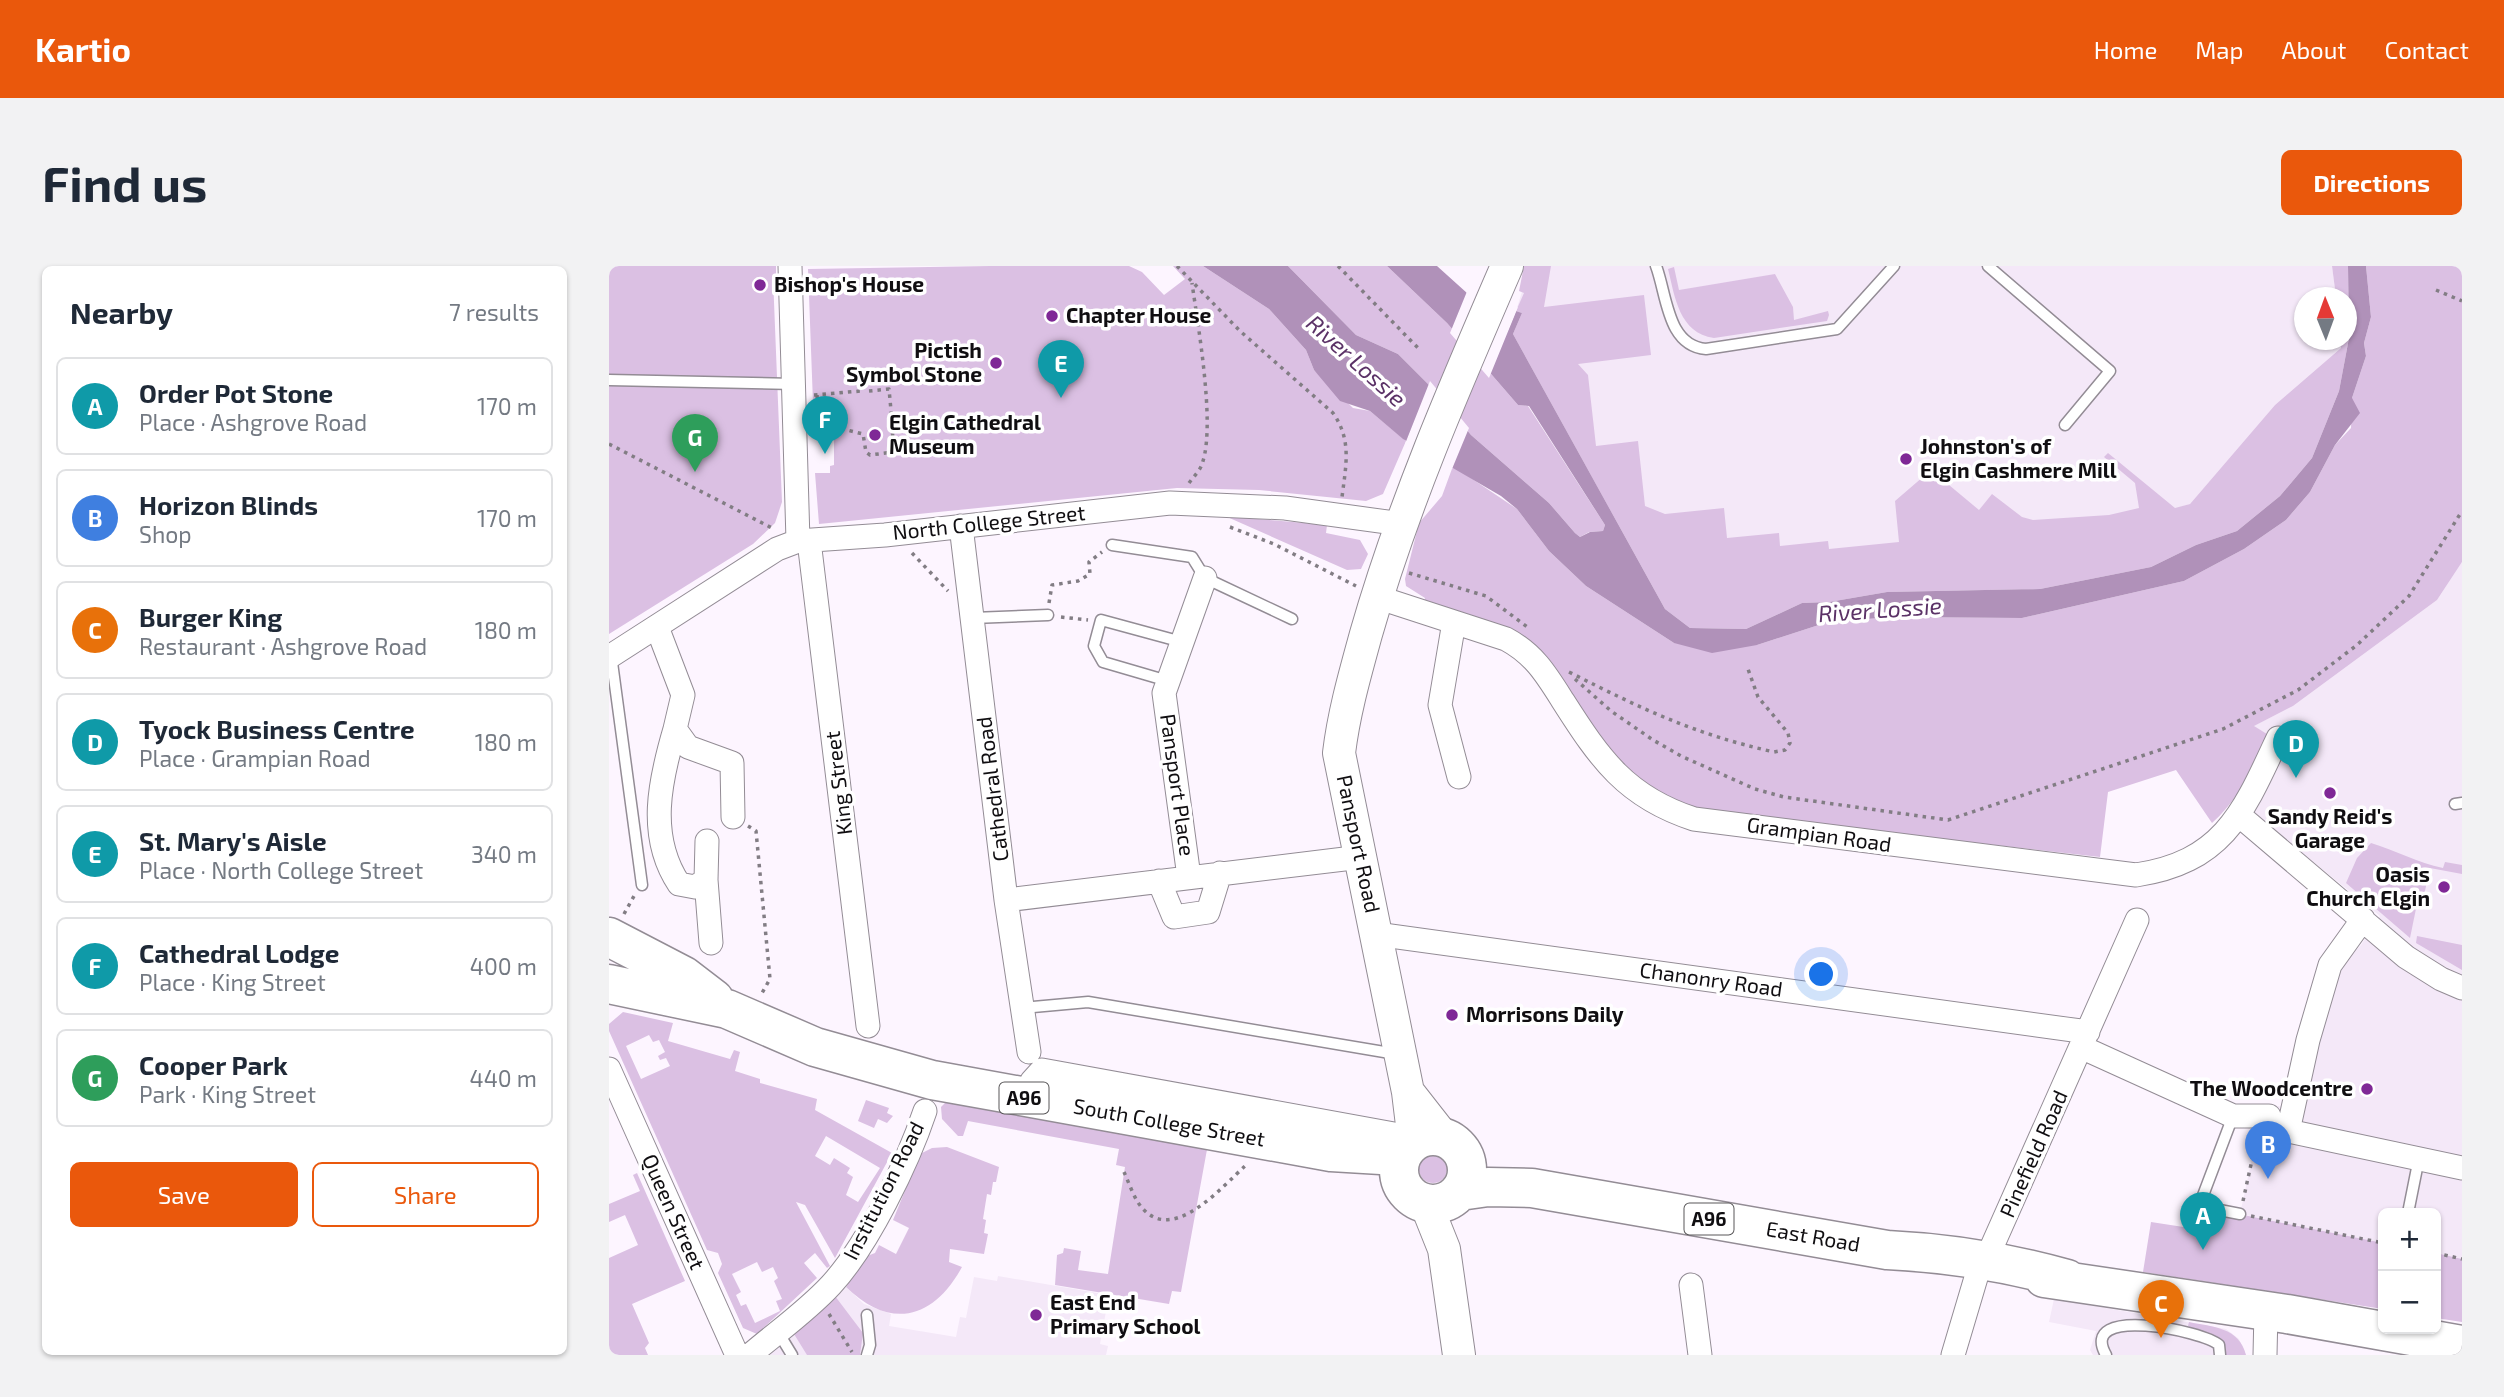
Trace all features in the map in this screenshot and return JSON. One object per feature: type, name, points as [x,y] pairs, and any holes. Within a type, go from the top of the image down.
[{"type":"highway","name":"South College Street","points":[[609,937],[815,1046],[863,1062],[1025,1098],[1331,1152],[1381,1155],[1430,1167]]},
{"type":"highway","name":"South College Street","points":[[609,985],[741,1006]]},
{"type":"highway","name":"East Road","points":[[1430,1167],[1488,1186],[1532,1188],[1982,1265]]},
{"type":"highway","name":"A96","points":[[1982,1265],[2462,1345]]},
{"type":"street","name":"King Street","points":[[790,266],[801,392],[804,541],[868,1026]]},
{"type":"street","name":"Pansport Road","points":[[1430,1167],[1426,1119],[1408,1092],[1339,753],[1343,718],[1386,567],[1418,480],[1503,275]]},
{"type":"street","name":"North College Street","points":[[610,656],[777,549],[804,541],[893,534],[1170,503],[1285,508],[1402,524]]},
{"type":"street","name":"Cathedral Road","points":[[961,526],[1006,900],[1029,1052]]},
{"type":"street","points":[[1166,687],[1205,578]]},
{"type":"street","name":"Grampian Road","points":[[1377,597],[1506,639],[1523,648],[1536,659],[1589,743],[1620,779],[1654,803],[1694,819],[2136,875],[2159,872],[2185,862],[2224,834],[2240,816],[2278,738]]},
{"type":"street","points":[[1454,622],[1440,705],[1459,777]]},
{"type":"street","points":[[657,627],[683,695],[659,781],[659,812],[666,865],[679,884],[695,887],[706,880]]},
{"type":"street","name":"Pansport Place","points":[[1166,687],[1189,877]]},
{"type":"street","points":[[675,729],[688,747],[732,763],[733,817]]},
{"type":"street","points":[[2240,816],[2423,969],[2462,988]]},
{"type":"street","points":[[707,841],[706,880],[711,943]]},
{"type":"street","name":"Pansport Place","points":[[1006,900],[1361,857]]},
{"type":"street","name":"Pansport Place","points":[[1159,881],[1174,917],[1208,912],[1220,873]]},
{"type":"street","points":[[2363,919],[2330,965],[2308,1040],[2288,1131],[2462,1168]]},
{"type":"street","name":"Pinefield Road","points":[[1953,1355],[1982,1265],[2137,920]]},
{"type":"street","name":"Chanonry Road","points":[[1376,934],[2084,1040]]},
{"type":"street","points":[[2084,1040],[2233,1116],[2269,1116]]},
{"type":"street","name":"Queen Street","points":[[609,1069],[737,1355]]},
{"type":"street","points":[[1025,1098],[1032,1081],[1042,1070],[1394,1135],[1430,1167],[1459,1355]]},
{"type":"street","name":"Institution Road","points":[[750,1355],[818,1297],[839,1275],[864,1237],[909,1153],[925,1111]]},
{"type":"street","points":[[1691,1285],[1700,1355]]},
{"type":"street","points":[[2265,1355],[2277,1313]]},
{"type":"street","points":[[2277,1313],[2280,1355]]},
{"type":"lane","points":[[1656,266],[1679,336],[1695,348],[1706,349],[1837,329],[1893,266]]},
{"type":"lane","points":[[1988,266],[2110,370],[2065,425]]},
{"type":"lane","points":[[609,380],[801,392]]},
{"type":"lane","points":[[1112,545],[1192,557],[1205,578],[1292,620]]},
{"type":"lane","points":[[973,618],[1048,615]]},
{"type":"lane","points":[[1166,687],[1103,662],[1094,646],[1101,620],[1182,642]]},
{"type":"lane","points":[[610,656],[642,885]]},
{"type":"lane","points":[[1022,1008],[1088,1002],[1400,1055]]},
{"type":"lane","points":[[2233,1116],[2199,1206],[2240,1214]]},
{"type":"lane","points":[[2409,1208],[2419,1158]]},
{"type":"lane","points":[[867,1315],[870,1345],[867,1355]]},
{"type":"lane","points":[[2106,1355],[2101,1344],[2104,1335],[2109,1329],[2121,1324],[2206,1337],[2219,1345],[2220,1355]]},
{"type":"lane","points":[[778,1332],[792,1355]]},
{"type":"path","points":[[1177,266],[1279,369],[1333,413],[1343,427],[1347,453],[1339,515]]},
{"type":"path","points":[[1338,266],[1420,350]]},
{"type":"path","points":[[1170,503],[1200,470],[1206,445],[1201,348],[1192,283]]},
{"type":"path","points":[[2437,290],[2462,301]]},
{"type":"path","points":[[861,391],[801,392],[819,423],[863,434],[866,452],[870,455],[894,452],[890,389],[869,391]]},
{"type":"path","points":[[609,444],[804,541]]},
{"type":"path","points":[[1748,669],[1758,697],[1788,733],[1790,743],[1785,750],[1775,752],[1690,730],[1647,712],[1566,669],[1611,711],[1653,740],[1681,756],[1755,789],[1784,797],[1948,820],[2223,729],[2273,705],[2329,668],[2409,596],[2462,511]]},
{"type":"path","points":[[1222,524],[1274,544],[1377,597]]},
{"type":"path","points":[[893,534],[973,618]]},
{"type":"path","points":[[1101,620],[1048,615],[1052,585],[1078,582],[1090,574],[1089,562],[1112,545]]},
{"type":"path","points":[[1386,567],[1486,596],[1533,632]]},
{"type":"path","points":[[733,817],[755,831],[770,979],[741,1006]]},
{"type":"path","points":[[2269,1116],[2259,1126],[2240,1214],[2378,1242]]},
{"type":"path","points":[[1124,1172],[1145,1211],[1154,1218],[1168,1221],[1196,1210],[1251,1161]]},
{"type":"path","points":[[2441,1255],[2462,1259]]},
{"type":"path","points":[[818,1297],[854,1355]]},
{"type":"shaded area","points":[[609,266],[776,266],[776,276],[773,277],[782,502],[775,523],[753,544],[609,634]]},
{"type":"shaded area","points":[[1129,266],[1142,272],[1164,295],[1185,279],[1173,266],[1203,266],[1269,309],[1306,350],[1314,370],[1353,408],[1370,411],[1406,441],[1383,494],[1366,501],[1259,490],[1177,488],[819,524],[815,473],[830,473],[830,466],[834,465],[834,429],[814,430],[808,269]]},
{"type":"shaded area","points":[[1288,266],[1387,266],[1447,323],[1518,405],[1528,406],[1605,525],[1603,531],[1589,532],[1580,537],[1575,533],[1549,503],[1471,435],[1435,391],[1398,354],[1356,335]]},
{"type":"shaded area","points":[[1524,266],[1551,266],[1544,307],[1644,295],[1651,355],[1578,364],[1588,375],[1596,446],[1638,441],[1645,506],[1665,514],[1724,508],[1727,538],[1779,533],[1780,546],[1828,541],[1829,549],[1899,542],[1895,501],[1931,470],[1979,510],[1992,494],[2022,517],[2033,520],[2109,515],[2139,508],[2135,483],[2104,457],[2108,453],[2175,508],[2190,504],[2275,405],[2339,350],[2347,350],[2339,391],[2312,458],[2280,496],[2237,531],[2196,545],[2151,567],[2040,589],[1887,592],[1829,602],[1802,603],[1746,629],[1690,628],[1665,609],[1513,334],[1522,313],[1516,311],[1524,293],[1519,291]]},
{"type":"shaded area","name":"Johnston's of Elgin Cashmere Mill","points":[[1530,266],[2332,266],[2335,287],[2294,287],[2294,350],[2339,350],[2275,405],[2190,504],[2102,532],[1788,581],[1611,512],[1513,334],[1521,313],[1516,311]]},
{"type":"shaded area","points":[[2332,266],[2348,266],[2348,287],[2335,287]]},
{"type":"shaded area","points":[[2366,266],[2462,266],[2462,562],[2437,600],[2293,706],[2254,726],[2267,734],[2262,747],[2238,793],[2212,823],[2176,770],[2108,792],[2100,857],[1978,843],[1977,847],[1696,809],[1651,791],[1611,757],[1544,656],[1423,605],[1425,598],[1406,586],[1405,579],[1419,523],[1442,496],[1453,466],[1517,509],[1549,551],[1586,586],[1674,643],[1757,645],[1828,622],[1893,617],[2022,618],[2184,581],[2244,549],[2286,520],[2310,492],[2335,445],[2351,428],[2352,398],[2366,356],[2364,343],[2371,317]]},
{"type":"shaded area","points":[[1674,267],[1679,290],[1775,274],[1793,307],[1794,320],[1828,311],[1829,315],[1827,321],[1714,338],[1702,335],[1686,321],[1676,302],[1668,269]]},
{"type":"shaded area","points":[[1225,516],[1327,525],[1326,533],[1360,540],[1368,554],[1361,569],[1347,570]]},
{"type":"shaded area","points":[[2462,562],[2462,1259],[2441,1254],[2441,1208],[2378,1208],[2378,1242],[2240,1214],[2259,1126],[2278,1106],[2298,1110],[2333,974],[2361,945],[2380,916],[2236,799],[2267,734],[2253,726],[2293,706],[2437,600]]},
{"type":"shaded area","points":[[2371,843],[2434,866],[2443,868],[2445,862],[2462,865],[2462,874],[2430,868],[2423,900],[2418,899],[2410,938],[2346,883],[2357,858]]},
{"type":"shaded area","points":[[2417,936],[2462,945],[2462,970],[2416,943]]},
{"type":"shaded area","points":[[623,1012],[673,1023],[668,1041],[730,1059],[734,1050],[740,1052],[735,1071],[760,1079],[760,1083],[817,1099],[815,1110],[892,1153],[835,1258],[805,1205],[796,1202],[830,1266],[827,1268],[815,1253],[804,1263],[817,1278],[757,1334],[743,1328],[718,1273],[722,1264],[718,1253],[707,1250],[609,1031],[609,1024]],"holes":[[[649,1035],[653,1042],[659,1040],[665,1052],[658,1056],[660,1060],[666,1058],[670,1066],[641,1079],[626,1046]],[[826,1136],[880,1168],[858,1202],[846,1195],[853,1177],[847,1173],[850,1168],[834,1158],[830,1165],[815,1156]],[[757,1262],[762,1272],[773,1267],[778,1278],[774,1281],[782,1299],[776,1301],[780,1311],[755,1323],[746,1304],[741,1306],[736,1295],[741,1292],[732,1274]]]},
{"type":"shaded area","points":[[949,1099],[1208,1144],[1181,1292],[1172,1291],[1169,1304],[1055,1285],[1057,1255],[1063,1253],[1064,1248],[1081,1251],[1078,1270],[1108,1274],[1125,1167],[1116,1165],[1119,1149],[968,1121],[963,1136],[958,1136],[942,1119],[941,1107]]},
{"type":"shaded area","points":[[866,1100],[889,1108],[887,1113],[893,1116],[887,1123],[878,1119],[874,1128],[858,1121]]},
{"type":"shaded area","points":[[947,1147],[999,1167],[991,1195],[987,1194],[983,1219],[986,1220],[984,1233],[988,1234],[984,1254],[950,1249],[949,1262],[962,1267],[938,1299],[924,1308],[910,1313],[894,1314],[862,1301],[846,1287],[867,1256],[875,1253],[879,1245],[896,1254],[909,1228],[893,1220],[920,1154],[932,1148]]},
{"type":"shaded area","points":[[1433,1155],[1443,1159],[1447,1169],[1443,1179],[1433,1183],[1423,1179],[1419,1169],[1423,1159]]},
{"type":"shaded area","points":[[637,1173],[685,1281],[632,1304],[649,1343],[645,1348],[648,1355],[609,1355],[609,1258],[638,1245],[625,1215],[609,1222],[609,1204],[640,1191],[633,1175]]},
{"type":"shaded area","points":[[2199,1206],[2378,1242],[2378,1308],[2143,1272],[2151,1222],[2190,1228]]},
{"type":"shaded area","points":[[2441,1254],[2462,1259],[2462,1322],[2441,1319]]},
{"type":"shaded area","name":"East End Primary School","points":[[998,1276],[1109,1295],[1100,1344],[1108,1346],[1106,1355],[770,1355],[846,1287],[864,1304],[891,1314],[889,1326],[956,1337],[960,1317],[966,1318],[974,1277],[997,1281]]},
{"type":"shaded area","points":[[835,1296],[863,1333],[860,1355],[807,1355],[794,1334]]},
{"type":"shaded area","points":[[2054,1299],[2226,1329],[2239,1339],[2246,1355],[2093,1355],[2090,1350],[2096,1331],[2049,1322]]},
{"type":"shaded area","points":[[2189,1322],[2216,1327],[2231,1334],[2243,1346],[2246,1355],[2226,1355],[2224,1349],[2188,1326]]},
{"type":"water","name":"River Lossie","points":[[1203,266],[1288,266],[1356,335],[1398,354],[1435,391],[1471,435],[1549,503],[1575,533],[1580,537],[1590,532],[1603,531],[1605,525],[1529,406],[1518,405],[1447,323],[1387,266],[1437,266],[1508,330],[1516,311],[1522,313],[1513,334],[1665,609],[1690,628],[1746,629],[1802,603],[1829,602],[1887,592],[2040,589],[2151,567],[2196,545],[2237,531],[2280,496],[2312,458],[2339,391],[2347,350],[2357,350],[2357,287],[2348,287],[2348,266],[2366,266],[2371,317],[2364,343],[2366,356],[2352,398],[2360,413],[2335,445],[2310,492],[2286,520],[2244,549],[2184,581],[2022,618],[1893,617],[1828,622],[1757,645],[1712,653],[1674,643],[1586,586],[1549,551],[1517,509],[1501,496],[1403,439],[1370,411],[1340,401],[1314,370],[1306,350],[1269,309]]},
{"type":"pier","points":[[1468,289],[1507,325],[1514,309],[1518,307],[1489,378],[1450,333]]},
{"type":"pier","points":[[1430,381],[1469,428],[1452,469],[1405,444]]},
{"type":"place","name":"Bishop's House","points":[[760,285]]},
{"type":"place","name":"Chapter House","points":[[1052,316]]},
{"type":"place","name":"Pictish Symbol Stone","points":[[996,363]]},
{"type":"place","name":"St. Mary's Aisle","points":[[1061,398]]},
{"type":"place","name":"Elgin Cathedral Museum","points":[[875,435]]},
{"type":"place","name":"Cathedral Lodge","points":[[825,454]]},
{"type":"place","name":"Johnston's of Elgin Cashmere Mill","points":[[1906,459]]},
{"type":"place","name":"Cooper Park","points":[[695,472]]},
{"type":"place","name":"Tyock Business Centre","points":[[2296,778]]},
{"type":"place","name":"Sandy Reid's Garage","points":[[2330,793]]},
{"type":"place","name":"Oasis Church Elgin","points":[[2444,887]]},
{"type":"place","name":"Morrisons Daily","points":[[1452,1015]]},
{"type":"place","name":"The Woodcentre","points":[[2367,1089]]},
{"type":"place","name":"Horizon Blinds","points":[[2268,1179]]},
{"type":"place","name":"Order Pot Stone","points":[[2203,1250]]},
{"type":"place","name":"East End Primary School","points":[[1036,1315]]},
{"type":"place","name":"Burger King","points":[[2161,1338]]}]
